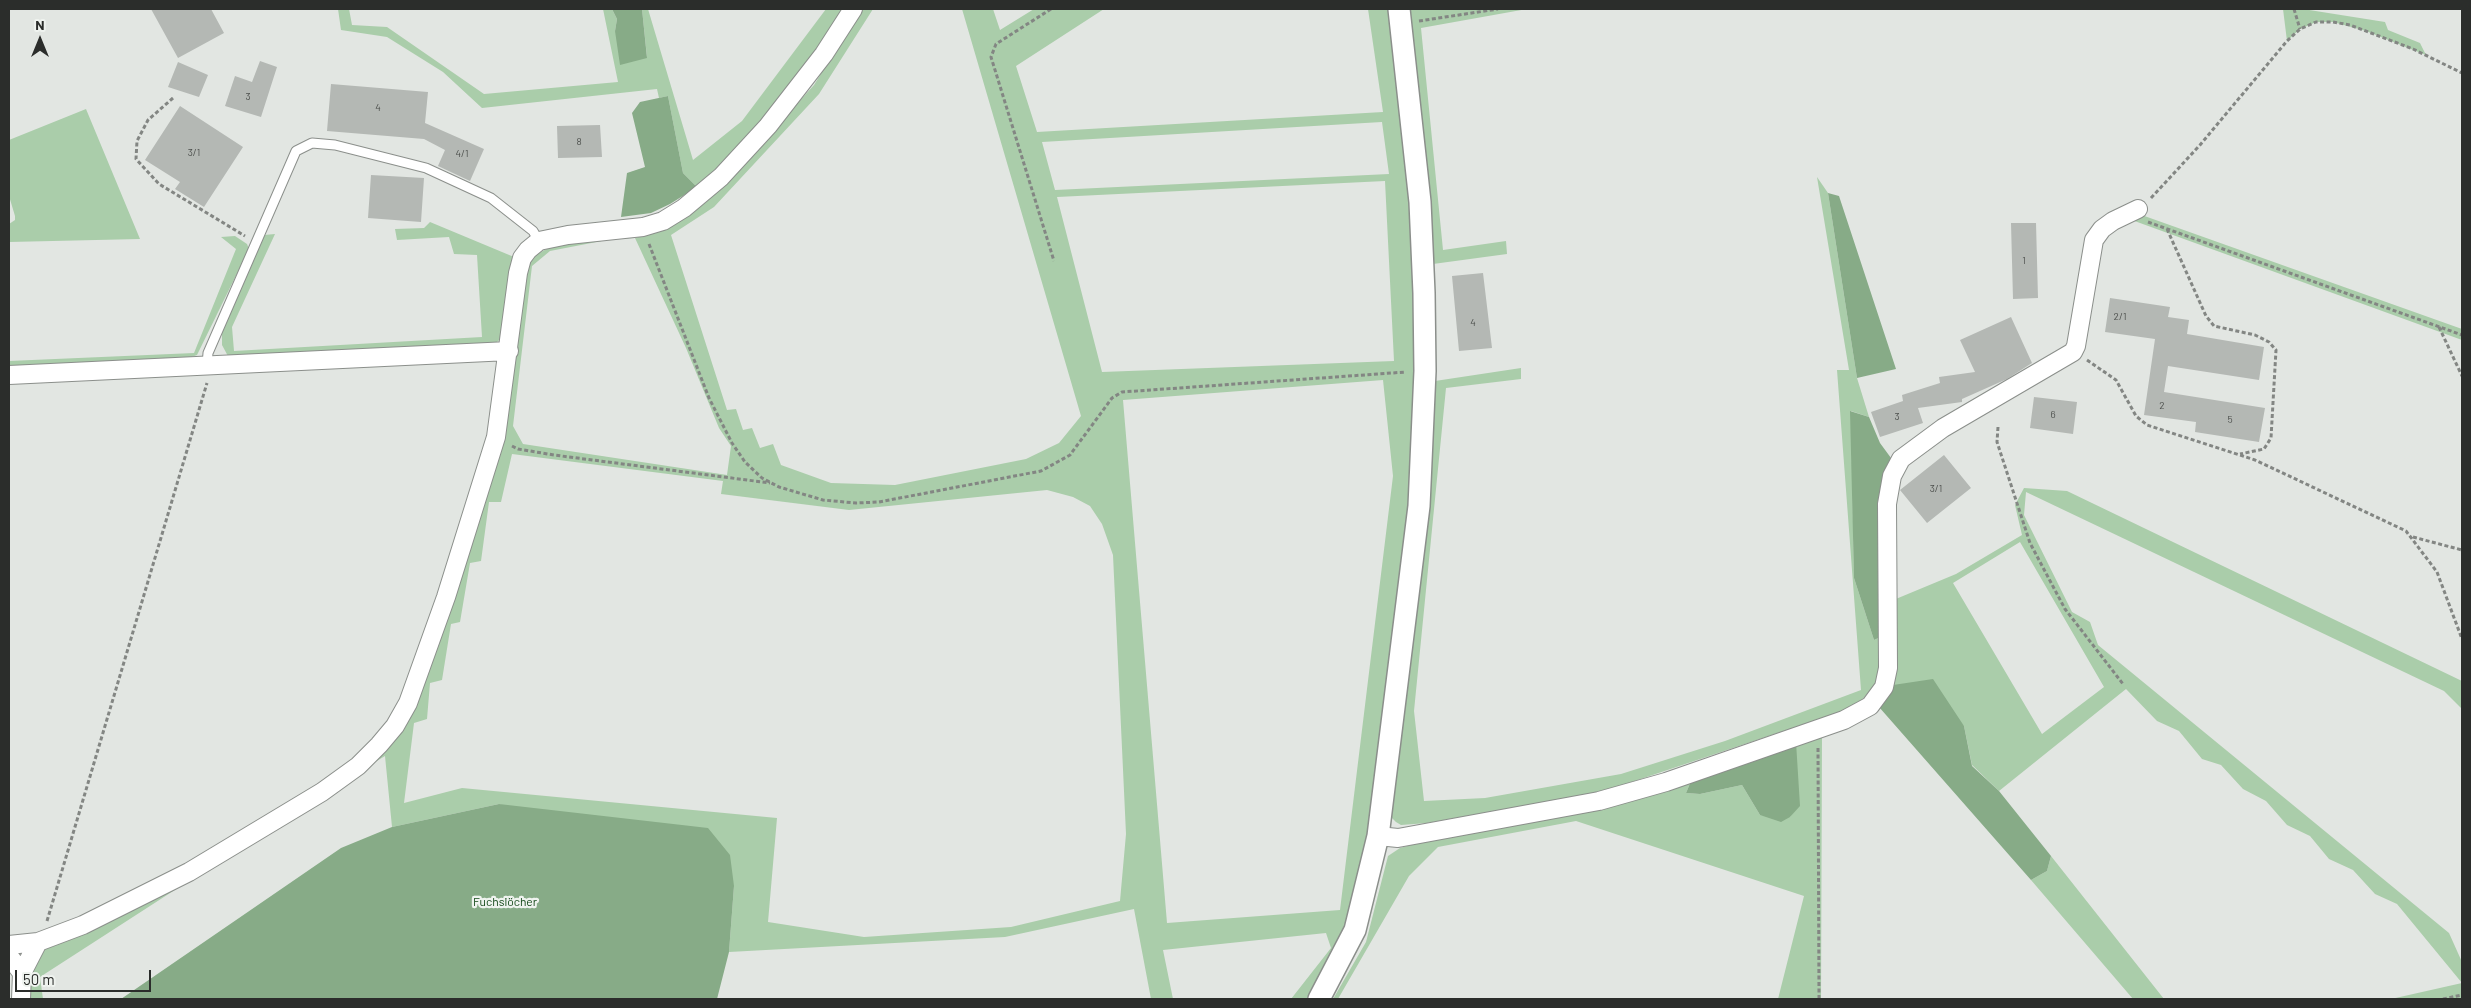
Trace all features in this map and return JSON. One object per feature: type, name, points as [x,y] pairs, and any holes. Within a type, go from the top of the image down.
[{"type":"street","points":[[9,945],[43,940],[83,925],[189,872],[322,792],[358,766],[380,746],[408,703],[446,597],[496,437],[509,351],[512,315],[522,258],[539,241],[568,235],[643,226],[670,216],[720,178],[768,126],[824,54],[853,9]]},
{"type":"street","points":[[1319,999],[1355,930],[1378,836],[1419,506],[1425,371],[1420,202],[1400,16]]},
{"type":"street","points":[[1378,836],[1398,838],[1599,801],[1666,782],[1817,730],[1851,717],[1870,706],[1884,687],[1886,678],[1889,623],[1887,504],[1892,476],[1901,459],[1944,428],[2073,352],[2076,346],[2094,240],[2102,229],[2113,221],[2134,212]]},
{"type":"street","points":[[9,374],[509,351]]},
{"type":"street","points":[[21,999],[22,974],[43,940]]},
{"type":"street","points":[[9,956],[22,974]]},
{"type":"lane","points":[[208,365],[208,353],[296,151],[312,143],[335,145],[426,168],[491,198],[533,231],[539,241]]},
{"type":"path","points":[[1051,9],[996,44],[991,57],[1054,261]]},
{"type":"path","points":[[1400,16],[1498,9]]},
{"type":"path","points":[[2294,9],[2300,30]]},
{"type":"path","points":[[2462,73],[2413,49],[2350,25],[2316,22],[2300,30],[2268,62],[2194,152],[2134,212],[2167,229],[2462,335]]},
{"type":"path","points":[[173,98],[148,120],[137,142],[136,159],[159,184],[211,218],[256,243]]},
{"type":"path","points":[[643,226],[709,398],[732,443],[746,462],[762,478],[802,495],[823,500],[856,503],[879,502],[1040,471],[1055,465],[1070,454],[1112,398],[1122,392],[1425,371]]},
{"type":"path","points":[[2167,229],[2206,316],[2214,326],[2255,335],[2269,342],[2276,350],[2272,438],[2264,449],[2240,454]]},
{"type":"path","points":[[2438,326],[2462,376]]},
{"type":"path","points":[[2073,352],[2102,368],[2116,380],[2136,416],[2147,425],[2240,454],[2406,531],[2437,572],[2462,639]]},
{"type":"path","points":[[43,940],[45,927],[208,378],[208,365]]},
{"type":"path","points":[[1998,427],[1998,442],[2030,543],[2065,609],[2123,684]]},
{"type":"path","points":[[496,437],[518,449],[773,483]]},
{"type":"path","points":[[2413,538],[2462,550]]},
{"type":"path","points":[[1817,730],[1819,756],[1820,999]]},
{"type":"path","points":[[2443,999],[2462,995]]},
{"type":"green space","points":[[338,9],[349,9],[352,25],[387,27],[484,94],[618,82],[603,9],[612,9],[617,19],[615,31],[647,57],[642,9],[648,9],[693,160],[742,121],[826,9],[845,9],[808,61],[748,137],[697,187],[683,173],[668,96],[659,98],[657,89],[482,108],[443,72],[387,37],[341,30]]},
{"type":"green space","points":[[612,9],[642,9],[647,58],[620,65],[615,31],[617,19]]},
{"type":"green space","points":[[861,9],[873,9],[819,94],[714,207],[671,235],[727,410],[736,409],[743,430],[752,428],[760,448],[773,444],[781,465],[831,483],[895,485],[1026,459],[1059,443],[1081,416],[962,9],[993,9],[1000,30],[1034,9],[1104,9],[1016,66],[1037,132],[1383,112],[1368,9],[1388,9],[1402,112],[1415,245],[1417,327],[1414,469],[1375,815],[1345,931],[1337,949],[1307,999],[1291,999],[1331,948],[1326,933],[1163,950],[1173,999],[1151,999],[1134,909],[1005,937],[729,952],[734,886],[499,804],[392,827],[385,756],[350,777],[383,747],[497,445],[525,268],[534,256],[557,243],[630,236],[635,238],[648,234],[740,167],[814,85]],"holes":[[[1382,122],[1389,174],[1055,190],[1042,142]],[[1385,181],[1394,361],[1102,372],[1057,197]],[[635,238],[686,348],[719,428],[731,446],[727,475],[523,444],[513,426],[532,266],[550,251],[612,239]],[[1383,380],[1393,476],[1340,910],[1167,923],[1123,400]],[[512,454],[723,481],[721,494],[849,510],[1047,490],[1073,497],[1090,506],[1102,524],[1113,555],[1126,834],[1120,901],[1011,927],[864,937],[768,922],[777,818],[462,788],[404,803],[414,723],[427,719],[430,683],[442,680],[451,624],[460,622],[470,563],[481,561],[489,502],[501,502]]]},
{"type":"green space","points":[[1408,9],[1527,9],[1421,28],[1443,250],[1506,241],[1507,254],[1433,264]]},
{"type":"green space","points":[[2283,9],[2303,9],[2385,22],[2388,30],[2420,43],[2426,55],[2366,31],[2333,22],[2316,22],[2300,29],[2287,41]]},
{"type":"green space","points":[[668,96],[683,173],[697,187],[670,204],[651,213],[621,217],[627,173],[645,167],[632,113],[640,102]]},
{"type":"green space","points":[[86,109],[140,239],[9,242],[9,224],[15,220],[15,216],[9,196],[9,140]]},
{"type":"green space","points":[[1817,177],[1828,193],[1857,378],[1869,417],[1851,411],[1854,578],[1874,640],[1885,635],[1877,683],[1859,703],[1837,713],[1605,791],[1427,823],[1401,825],[1396,822],[1390,816],[1422,572],[1435,381],[1521,368],[1521,379],[1446,388],[1414,711],[1424,801],[1485,798],[1621,774],[1725,741],[1861,690],[1837,370],[1849,370]]},
{"type":"green space","points":[[1828,193],[1839,196],[1896,369],[1857,378]]},
{"type":"green space","points":[[2136,213],[2462,329],[2462,340],[2129,219]]},
{"type":"green space","points":[[430,222],[514,257],[504,336],[491,347],[229,358],[222,345],[222,330],[264,235],[275,234],[232,327],[234,351],[482,337],[477,255],[454,254],[449,237],[397,240],[395,229],[424,228]]},
{"type":"green space","points":[[235,236],[247,244],[249,249],[197,355],[183,360],[9,368],[9,361],[194,353],[236,249],[221,237]]},
{"type":"green space","points":[[1850,411],[1869,417],[1880,443],[1891,458],[1885,635],[1874,640],[1854,578]]},
{"type":"green space","points":[[2024,488],[2067,491],[2462,681],[2462,709],[2444,691],[2026,492],[2024,515],[2072,612],[2090,622],[2098,645],[2449,933],[2462,962],[2462,983],[2397,904],[2375,894],[2353,870],[2329,859],[2310,836],[2287,825],[2266,801],[2243,789],[2221,765],[2202,759],[2179,731],[2157,721],[2126,689],[1999,791],[1972,765],[1964,726],[1893,685],[1891,601],[1956,574],[2022,535],[2015,505]],"holes":[[[2020,542],[2104,687],[2042,734],[1953,583]]]},
{"type":"green space","points":[[1933,679],[1964,726],[1972,766],[1999,791],[2051,856],[2047,871],[2031,880],[1879,707],[1893,685]]},
{"type":"green space","points":[[1822,734],[1821,999],[1778,999],[1804,896],[1576,821],[1438,847],[1409,876],[1338,999],[1333,999],[1366,942],[1388,856],[1400,848],[1443,836],[1691,781],[1686,793],[1700,794],[1742,785],[1760,815],[1790,817],[1795,809],[1796,742]]},
{"type":"green space","points":[[1796,742],[1800,806],[1790,817],[1781,822],[1760,815],[1742,785],[1700,794],[1686,793],[1691,781]]},
{"type":"green space","name":"Fuchslöcher","points":[[499,804],[708,828],[730,855],[734,886],[729,952],[717,999],[121,999],[341,848],[392,827]]},
{"type":"green space","points":[[246,844],[40,977],[43,999],[25,999],[24,985],[42,949]]},
{"type":"green space","points":[[2051,856],[2164,999],[2133,999],[2031,880],[2047,871]]},
{"type":"green space","points":[[2462,983],[2462,999],[2391,999]]},
{"type":"building","points":[[151,9],[211,9],[224,33],[178,58]]},
{"type":"building","points":[[260,61],[277,67],[261,117],[225,106],[235,76],[252,82]]},
{"type":"building","points":[[178,62],[208,75],[199,97],[168,87]]},
{"type":"building","points":[[331,84],[428,92],[425,123],[484,149],[470,181],[438,166],[445,150],[424,139],[327,131]]},
{"type":"building","points":[[180,106],[243,147],[204,207],[175,189],[180,182],[145,160]]},
{"type":"building","points":[[600,125],[602,157],[558,158],[557,126]]},
{"type":"building","points":[[371,175],[424,178],[421,222],[368,218]]},
{"type":"building","points":[[2011,223],[2036,223],[2038,298],[2013,299]]},
{"type":"building","points":[[1483,273],[1492,348],[1459,351],[1452,276]]},
{"type":"building","points":[[2110,298],[2170,307],[2168,317],[2189,320],[2187,334],[2264,347],[2259,380],[2168,366],[2164,392],[2265,408],[2259,442],[2195,432],[2196,422],[2144,415],[2155,339],[2105,332]]},
{"type":"building","points":[[2011,317],[2032,363],[2007,379],[1962,399],[1962,402],[1918,408],[1923,423],[1880,437],[1871,412],[1903,401],[1902,395],[1940,383],[1939,377],[1975,372],[1960,340]]},
{"type":"building","points":[[2034,397],[2077,402],[2073,434],[2030,428]]},
{"type":"building","points":[[1944,455],[1971,488],[1927,523],[1900,490]]}]
